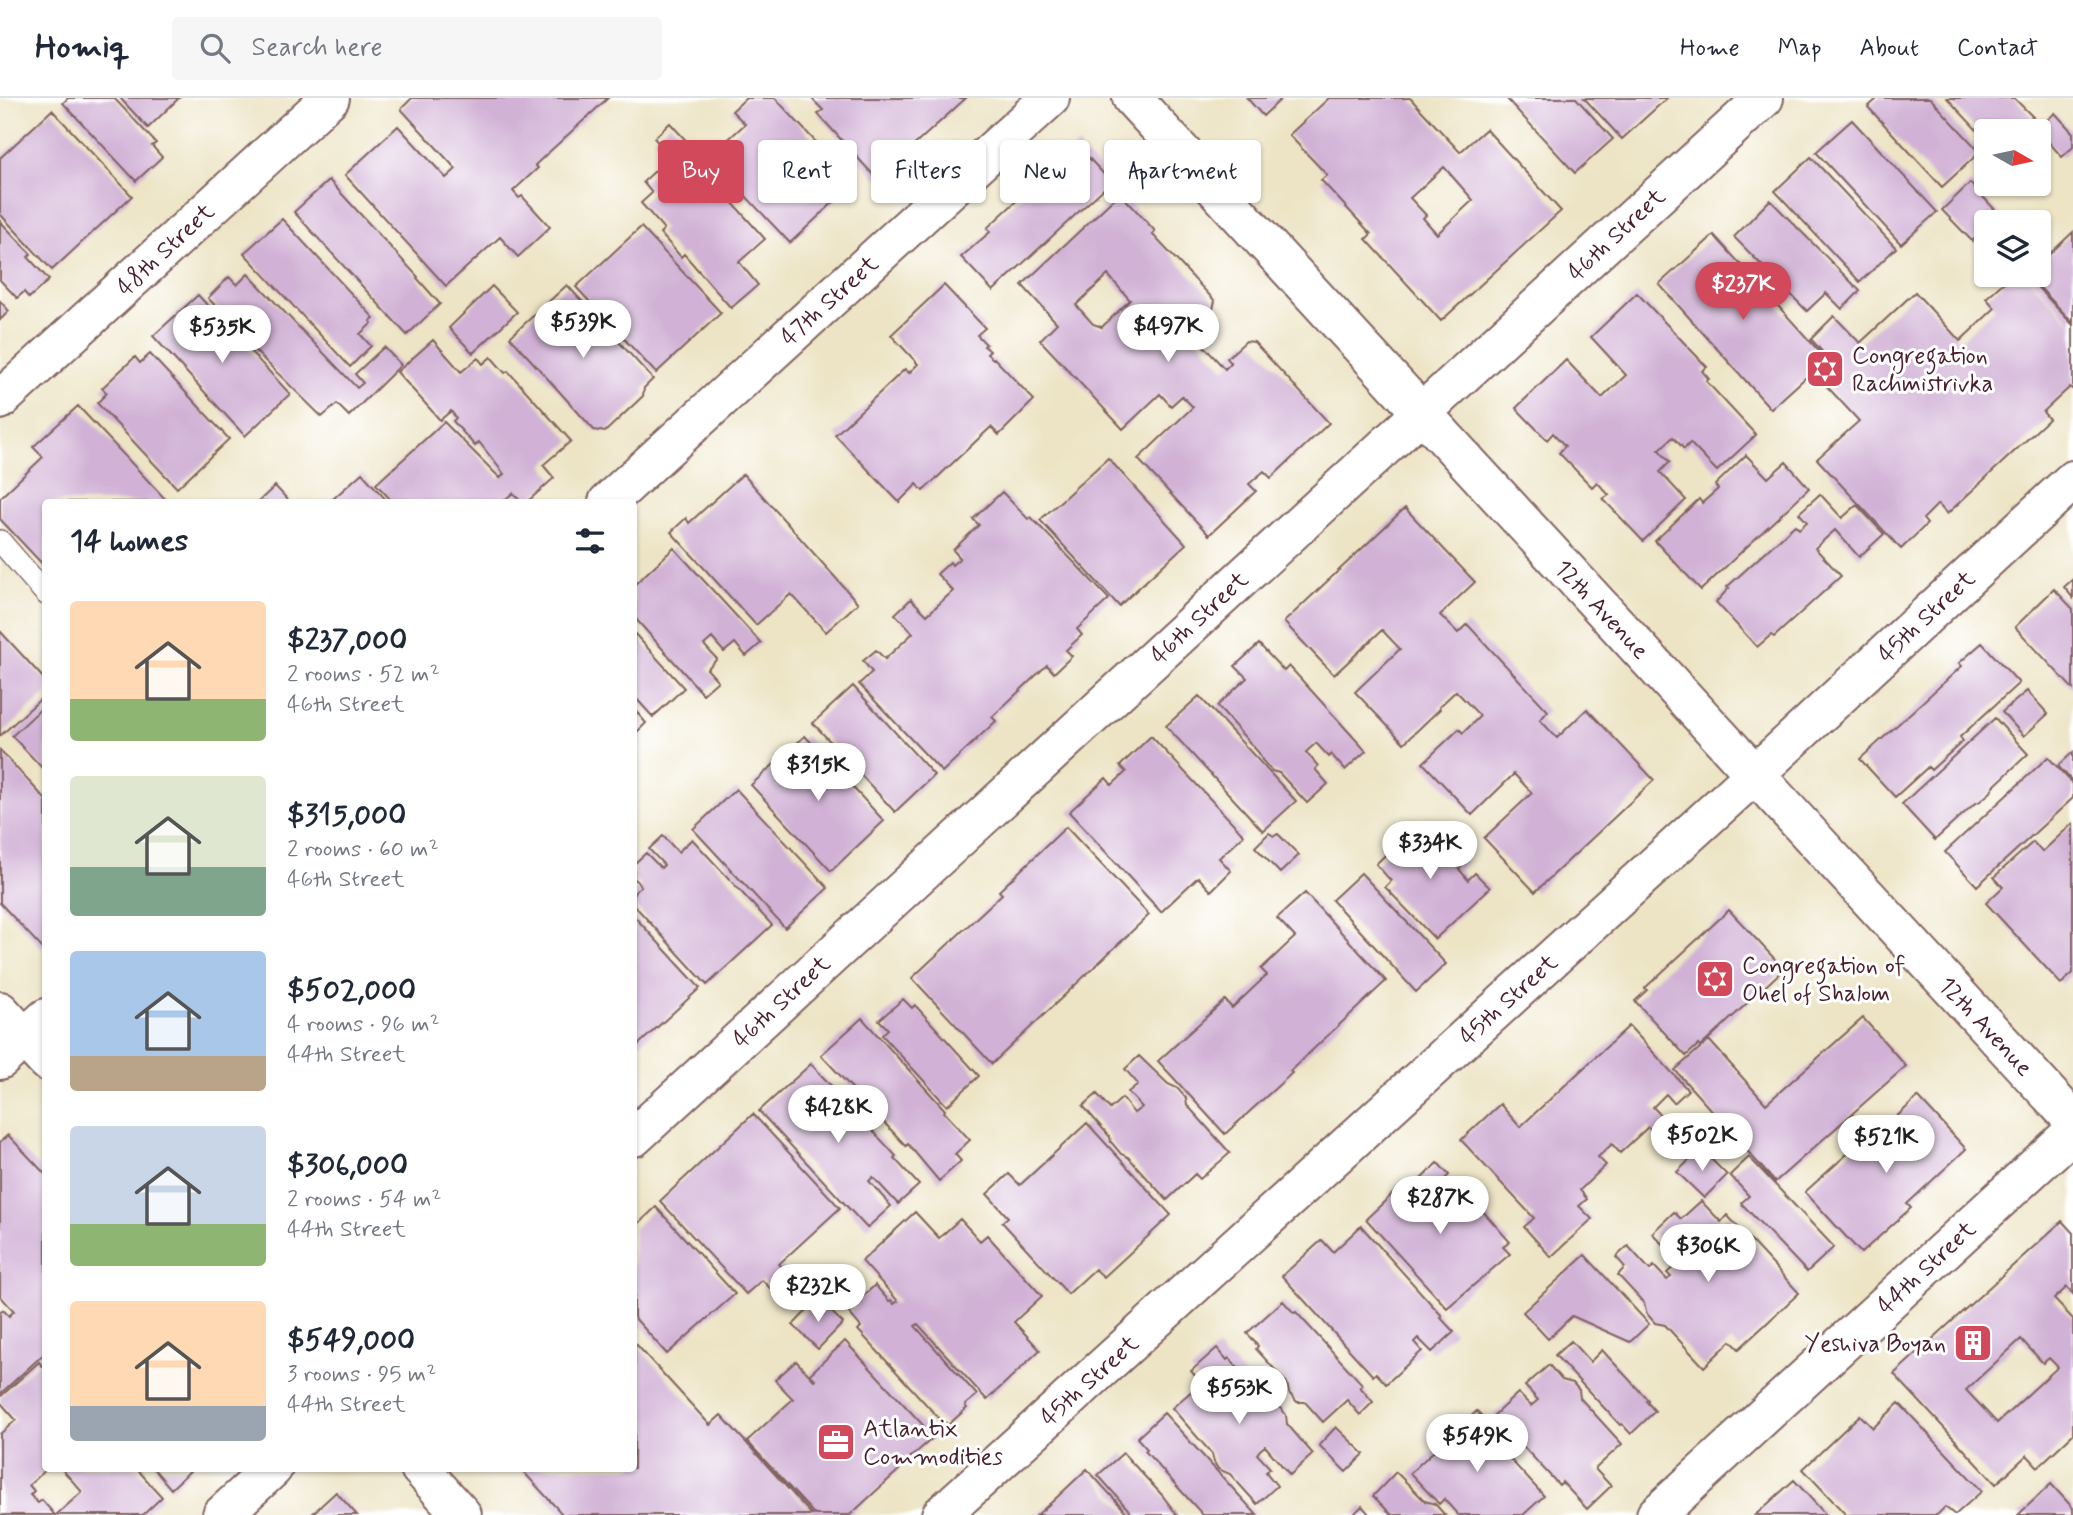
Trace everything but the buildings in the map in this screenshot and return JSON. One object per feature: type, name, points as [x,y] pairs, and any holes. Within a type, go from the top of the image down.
[{"type":"street","name":"48th Street","points":[[0,400],[330,98]]},
{"type":"street","name":"47th Street","points":[[611,499],[1049,98]]},
{"type":"street","name":"12th Avenue","points":[[1132,98],[2073,1120]]},
{"type":"street","name":"46th Street","points":[[637,1134],[1764,98]]},
{"type":"street","name":"45th Street","points":[[941,1515],[1754,775],[2073,480]]},
{"type":"street","name":"44th Street","points":[[1656,1515],[2073,1132]]},
{"type":"street","points":[[222,1515],[269,1472]]},
{"type":"street","points":[[424,1472],[462,1515]]},
{"type":"lane","points":[[0,541],[42,589]]},
{"type":"place","name":"Congregation Rachmistrivka","points":[[1825,369]]},
{"type":"place","name":"Congregation of Ohel of Shalom","points":[[1715,979]]},
{"type":"place","name":"Yeshiva Boyan","points":[[1973,1343]]},
{"type":"place","name":"Atlantix Commodities","points":[[836,1442]]}]
